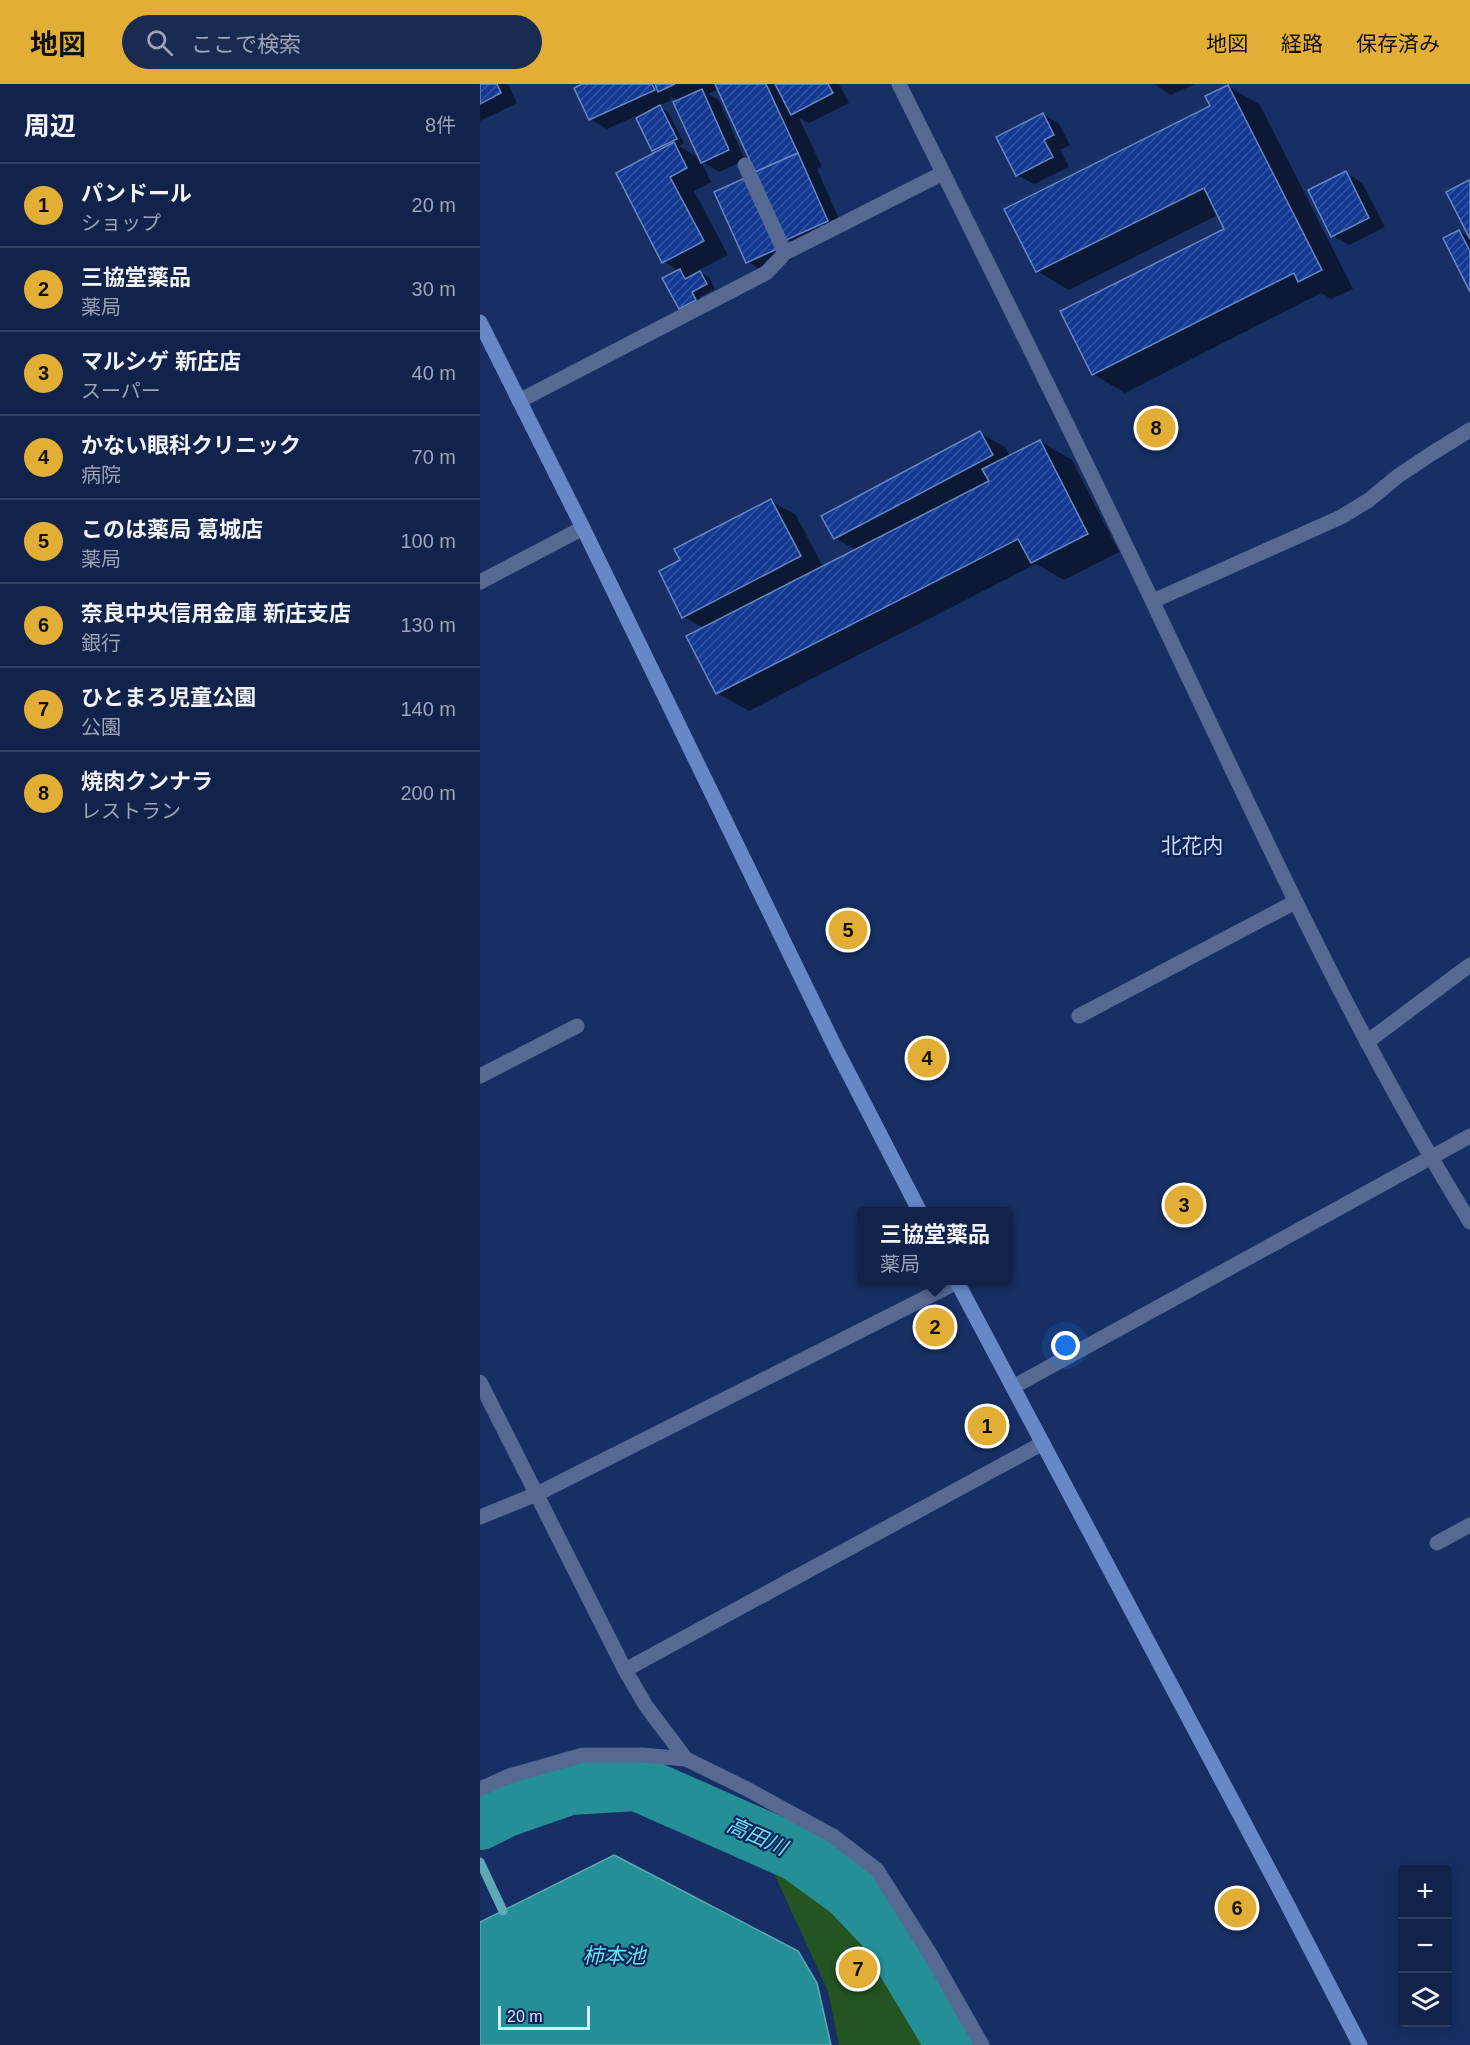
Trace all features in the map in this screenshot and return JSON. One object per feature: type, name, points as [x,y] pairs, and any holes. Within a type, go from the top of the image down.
[{"type":"street","points":[[899,84],[1101,492],[1295,902],[1367,1042],[1430,1157],[1470,1222]]},
{"type":"street","points":[[745,165],[785,253]]},
{"type":"street","points":[[519,401],[766,273],[785,253],[943,173]]},
{"type":"street","points":[[480,322],[583,528],[831,1038],[917,1207]]},
{"type":"street","points":[[1153,601],[1341,517],[1369,500],[1423,459],[1470,430]]},
{"type":"street","points":[[480,582],[583,528]]},
{"type":"street","points":[[1079,1016],[1295,902]]},
{"type":"street","points":[[1367,1042],[1470,965]]},
{"type":"street","points":[[480,1076],[577,1026]]},
{"type":"street","points":[[1013,1388],[1470,1136]]},
{"type":"street","points":[[480,1517],[537,1494],[948,1285]]},
{"type":"street","points":[[958,1285],[1360,2045]]},
{"type":"street","points":[[480,1382],[625,1670],[646,1706],[686,1759]]},
{"type":"street","points":[[625,1670],[1043,1443]]},
{"type":"street","points":[[1437,1543],[1470,1525]]},
{"type":"street","points":[[480,1789],[509,1776],[583,1755],[642,1755],[686,1759],[747,1789],[833,1836],[877,1870],[932,1957],[982,2045]]},
{"type":"shaded area","points":[[767,1858],[798,1864],[837,1892],[876,1935],[944,2045],[839,2045],[828,1991]]},
{"type":"water","name":"柿本池","points":[[614,1855],[798,1951],[817,1983],[831,2045],[480,2045],[480,1922]]},
{"type":"building","points":[[480,84],[497,84],[501,93],[480,104]]},
{"type":"building","points":[[582,84],[652,84],[655,90],[589,120],[574,88]]},
{"type":"building","points":[[655,84],[675,84],[658,92]]},
{"type":"building","points":[[715,84],[766,84],[798,153],[755,172]]},
{"type":"building","points":[[775,84],[828,84],[833,93],[791,115]]},
{"type":"building","points":[[1228,85],[1322,270],[1298,282],[1294,273],[1092,375],[1060,311],[1224,229],[1204,188],[1036,272],[1004,209],[1210,106],[1205,96]]},
{"type":"building","points":[[702,89],[729,150],[701,163],[673,102]]},
{"type":"building","points":[[660,105],[677,139],[652,151],[636,118]]},
{"type":"building","points":[[1043,113],[1054,135],[1044,140],[1053,157],[1016,176],[996,137]]},
{"type":"building","points":[[674,142],[687,168],[670,177],[704,241],[662,263],[616,173]]},
{"type":"building","points":[[798,153],[828,221],[786,240],[755,172]]},
{"type":"building","points":[[1346,171],[1369,218],[1331,237],[1308,190]]},
{"type":"building","points":[[745,178],[777,249],[746,263],[714,192]]},
{"type":"building","points":[[1469,180],[1470,182],[1470,239],[1446,192]]},
{"type":"building","points":[[1459,230],[1470,251],[1470,292],[1443,238]]},
{"type":"building","points":[[680,269],[685,279],[700,271],[707,284],[692,292],[696,300],[679,309],[662,278]]},
{"type":"building","points":[[980,431],[993,455],[834,539],[821,516]]},
{"type":"building","points":[[1040,440],[1088,534],[1031,563],[1018,539],[716,694],[686,636],[989,481],[982,469]]},
{"type":"building","points":[[771,499],[801,556],[682,618],[659,571],[680,560],[674,549]]},
{"type":"waterway","name":"高田川","points":[[480,1822],[506,1809],[569,1787],[637,1783],[798,1854],[849,1891],[884,1928],[954,2045]]},
{"type":"waterway","points":[[480,1862],[503,1911]]},
{"type":"place","name":"焼肉クンナラ","points":[[1156,428]]},
{"type":"place","name":"このは薬局 葛城店","points":[[848,930]]},
{"type":"place","name":"かない眼科クリニック","points":[[927,1058]]},
{"type":"place","name":"マルシゲ 新庄店","points":[[1184,1205]]},
{"type":"place","name":"三協堂薬品","points":[[935,1327]]},
{"type":"place","name":"パンドール","points":[[987,1426]]},
{"type":"place","name":"奈良中央信用金庫 新庄支店","points":[[1237,1908]]},
{"type":"place","name":"ひとまろ児童公園","points":[[858,1969]]},
{"type":"district","name":"北花内","points":[[1192,845]]}]
